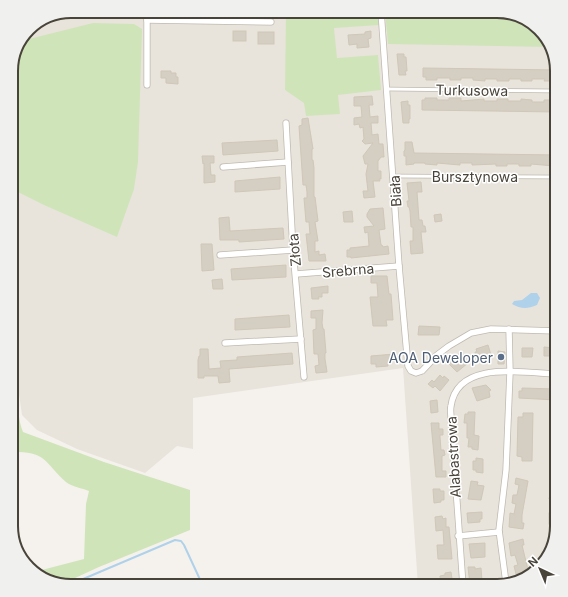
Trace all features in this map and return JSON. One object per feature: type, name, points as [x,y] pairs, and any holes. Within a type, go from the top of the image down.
[{"type":"street","name":"Biała","points":[[382,18],[394,176],[399,266],[408,366],[411,371],[416,373],[422,371],[438,355],[471,333],[491,329],[509,329]]},
{"type":"street","points":[[146,85],[147,20],[271,22]]},
{"type":"street","name":"Złota","points":[[286,123],[293,250],[304,377]]},
{"type":"street","points":[[223,167],[288,162]]},
{"type":"street","points":[[220,255],[293,250]]},
{"type":"street","name":"Srebrna","points":[[296,274],[399,266]]},
{"type":"street","points":[[505,578],[499,532],[506,470],[510,372],[509,329],[550,330]]},
{"type":"street","points":[[225,343],[301,339]]},
{"type":"street","name":"Alabastrowa","points":[[462,579],[458,536],[451,406],[459,388],[467,380],[477,375],[510,372],[550,374]]},
{"type":"street","points":[[458,536],[499,532]]},
{"type":"lane","name":"Turkusowa","points":[[387,89],[550,91]]},
{"type":"lane","name":"Bursztynowa","points":[[394,176],[550,177]]},
{"type":"shaded area","points":[[71,18],[500,18],[520,23],[537,36],[543,45],[550,64],[550,533],[545,549],[520,549],[520,573],[507,578],[497,579],[418,579],[403,368],[193,398],[193,449],[177,446],[145,473],[77,449],[37,430],[22,415],[18,387],[18,68],[23,48],[36,31],[54,21]]},
{"type":"green space","points":[[200,18],[254,18],[200,19]]},
{"type":"green space","points":[[286,18],[378,18],[379,25],[334,28],[337,58],[378,55],[381,90],[338,95],[340,114],[306,116],[304,103],[285,90]]},
{"type":"green space","points":[[386,18],[500,18],[520,23],[537,36],[544,47],[388,44]]},
{"type":"green space","points":[[93,23],[134,24],[142,29],[138,162],[134,189],[117,237],[18,192],[19,63],[23,48],[29,39]]},
{"type":"green space","points":[[18,404],[23,432],[104,462],[190,490],[190,530],[73,579],[61,578],[48,574],[42,570],[84,559],[86,504],[89,491],[68,484],[41,457],[18,452]]},
{"type":"water","points":[[531,293],[537,293],[540,298],[537,305],[524,308],[512,304],[514,301],[522,300]]},
{"type":"building","points":[[233,31],[246,31],[246,41],[233,41]]},
{"type":"building","points":[[371,31],[371,38],[368,39],[369,47],[357,48],[357,44],[349,45],[348,35],[365,34],[365,32]]},
{"type":"building","points":[[258,32],[274,32],[274,44],[258,44]]},
{"type":"building","points":[[397,54],[404,54],[404,57],[406,57],[406,75],[399,75]]},
{"type":"building","points":[[423,68],[550,70],[550,81],[544,81],[545,79],[521,81],[521,79],[509,79],[509,81],[497,81],[497,79],[485,79],[485,81],[473,80],[473,78],[450,80],[450,78],[437,78],[437,80],[426,80],[426,77],[423,77]]},
{"type":"building","points":[[161,71],[171,71],[171,73],[176,73],[176,77],[178,77],[178,84],[166,83],[166,78],[161,78]]},
{"type":"building","points":[[372,96],[373,105],[369,105],[370,117],[378,116],[378,123],[371,123],[372,135],[378,134],[379,144],[383,144],[384,157],[381,157],[378,161],[378,171],[381,171],[381,179],[379,179],[380,181],[373,181],[375,197],[364,198],[363,191],[368,191],[366,174],[368,164],[365,164],[363,156],[373,143],[365,144],[362,141],[364,139],[363,127],[360,128],[359,124],[354,125],[354,118],[362,117],[361,106],[354,106],[354,97]]},
{"type":"building","points":[[425,98],[449,100],[449,98],[461,98],[461,101],[484,99],[484,101],[497,101],[497,99],[508,99],[508,101],[521,101],[521,99],[532,100],[532,102],[544,102],[544,100],[550,100],[550,112],[422,110],[422,100],[425,100]]},
{"type":"building","points":[[408,101],[408,105],[410,105],[410,119],[409,123],[403,123],[401,102]]},
{"type":"building","points":[[308,118],[313,149],[312,160],[314,168],[314,197],[318,221],[315,222],[318,241],[315,241],[315,252],[319,251],[319,255],[325,254],[326,261],[309,261],[306,234],[310,234],[309,222],[306,222],[304,198],[307,198],[307,192],[306,185],[303,185],[299,126],[302,125],[302,119]]},
{"type":"building","points":[[277,140],[278,151],[223,155],[222,143]]},
{"type":"building","points":[[405,142],[412,142],[414,153],[550,155],[550,166],[531,164],[531,166],[519,166],[519,164],[507,164],[507,166],[496,166],[496,164],[472,165],[472,163],[460,163],[460,165],[437,163],[437,165],[414,163],[406,165],[406,156],[404,156]]},
{"type":"building","points":[[202,156],[214,156],[214,163],[210,163],[211,175],[215,175],[215,182],[204,183],[204,163],[203,164]]},
{"type":"building","points":[[280,177],[280,189],[235,192],[235,181]]},
{"type":"building","points":[[421,182],[422,192],[417,192],[419,220],[422,220],[426,232],[421,232],[423,253],[411,254],[410,241],[413,241],[413,227],[411,227],[410,211],[407,201],[409,201],[407,183]]},
{"type":"building","points":[[383,208],[385,229],[379,230],[381,245],[383,247],[388,246],[389,254],[351,258],[347,257],[347,250],[350,250],[350,248],[369,246],[368,232],[365,233],[364,227],[374,226],[367,217],[367,214],[370,209]]},
{"type":"building","points":[[352,211],[353,222],[344,222],[343,212]]},
{"type":"building","points":[[441,214],[442,221],[435,222],[434,215]]},
{"type":"building","points":[[229,217],[230,231],[283,228],[284,239],[239,242],[239,240],[220,240],[219,218]]},
{"type":"building","points":[[201,244],[212,244],[214,270],[202,271]]},
{"type":"building","points":[[286,265],[286,277],[232,280],[231,269]]},
{"type":"building","points":[[371,276],[387,276],[389,294],[391,294],[393,320],[386,320],[387,326],[373,326],[370,297],[378,297],[377,283],[371,283]]},
{"type":"building","points":[[222,279],[223,289],[213,289],[212,280]]},
{"type":"building","points":[[328,286],[328,293],[322,293],[322,297],[318,297],[319,299],[312,299],[311,288]]},
{"type":"building","points":[[323,310],[322,323],[324,329],[327,372],[316,373],[315,366],[319,365],[318,354],[314,354],[313,330],[316,329],[316,318],[311,318],[311,311]]},
{"type":"building","points":[[289,315],[290,327],[235,330],[235,319]]},
{"type":"building","points":[[419,326],[440,327],[439,335],[418,335]]},
{"type":"building","points":[[488,345],[491,355],[477,359],[475,352],[477,352],[476,349]]},
{"type":"building","points":[[544,347],[550,348],[550,356],[544,356]]},
{"type":"building","points":[[522,348],[533,348],[532,357],[522,357]]},
{"type":"building","points":[[200,349],[208,349],[209,369],[221,368],[220,361],[237,360],[237,357],[292,353],[293,364],[229,369],[230,382],[219,383],[218,376],[204,376],[204,378],[198,378],[198,360],[200,356]]},
{"type":"building","name":"AOA Deweloper","points":[[498,351],[505,352],[504,364],[498,364]]},
{"type":"building","points":[[461,352],[465,357],[463,358],[468,363],[457,372],[448,363]]},
{"type":"building","points":[[395,354],[396,361],[388,362],[388,366],[376,367],[376,364],[371,364],[371,356]]},
{"type":"building","points":[[440,375],[449,380],[440,391],[435,386],[433,388],[428,384],[432,380],[434,382]]},
{"type":"building","points":[[486,385],[491,390],[489,391],[490,397],[477,401],[472,388]]},
{"type":"building","points":[[522,388],[550,389],[550,400],[519,398],[519,391],[522,391]]},
{"type":"building","points":[[437,400],[438,412],[431,413],[430,401]]},
{"type":"building","points":[[468,412],[475,412],[474,435],[479,436],[478,450],[468,447],[469,438],[467,438],[467,423],[464,423],[465,414],[468,414]]},
{"type":"building","points":[[523,413],[533,413],[532,461],[522,461],[522,457],[517,456],[518,417],[523,417]]},
{"type":"building","points":[[431,423],[439,423],[439,429],[443,429],[443,435],[440,435],[441,450],[444,450],[445,455],[442,456],[442,471],[446,471],[446,477],[436,477]]},
{"type":"building","points":[[476,458],[483,459],[483,473],[473,470],[473,461],[476,461]]},
{"type":"building","points":[[516,478],[528,481],[522,515],[522,523],[524,523],[523,529],[509,527],[510,513],[514,514],[516,504],[512,503],[513,495],[517,495],[519,485],[515,484]]},
{"type":"building","points":[[471,481],[478,482],[477,485],[484,486],[481,500],[468,499]]},
{"type":"building","points":[[433,489],[440,489],[440,491],[444,491],[444,500],[434,503]]},
{"type":"building","points":[[482,512],[482,519],[480,519],[480,522],[468,523],[467,513]]},
{"type":"building","points":[[549,513],[550,513],[550,524]]},
{"type":"building","points":[[442,516],[443,519],[446,518],[446,527],[449,527],[452,559],[438,559],[437,545],[444,545],[443,530],[436,531],[435,517]]},
{"type":"building","points":[[523,539],[523,549],[520,549],[520,573],[516,574],[514,566],[518,565],[515,555],[511,556],[509,543]]},
{"type":"building","points":[[485,543],[485,557],[471,558],[469,544]]},
{"type":"building","points":[[468,567],[475,567],[475,569],[481,568],[482,579],[469,579]]},
{"type":"building","points":[[451,572],[452,579],[440,579],[440,576],[445,575],[445,573]]},
{"type":"waterway","points":[[83,579],[175,540],[181,541],[184,545],[200,579]]},
{"type":"place","name":"AOA Deweloper","points":[[501,357]]}]
